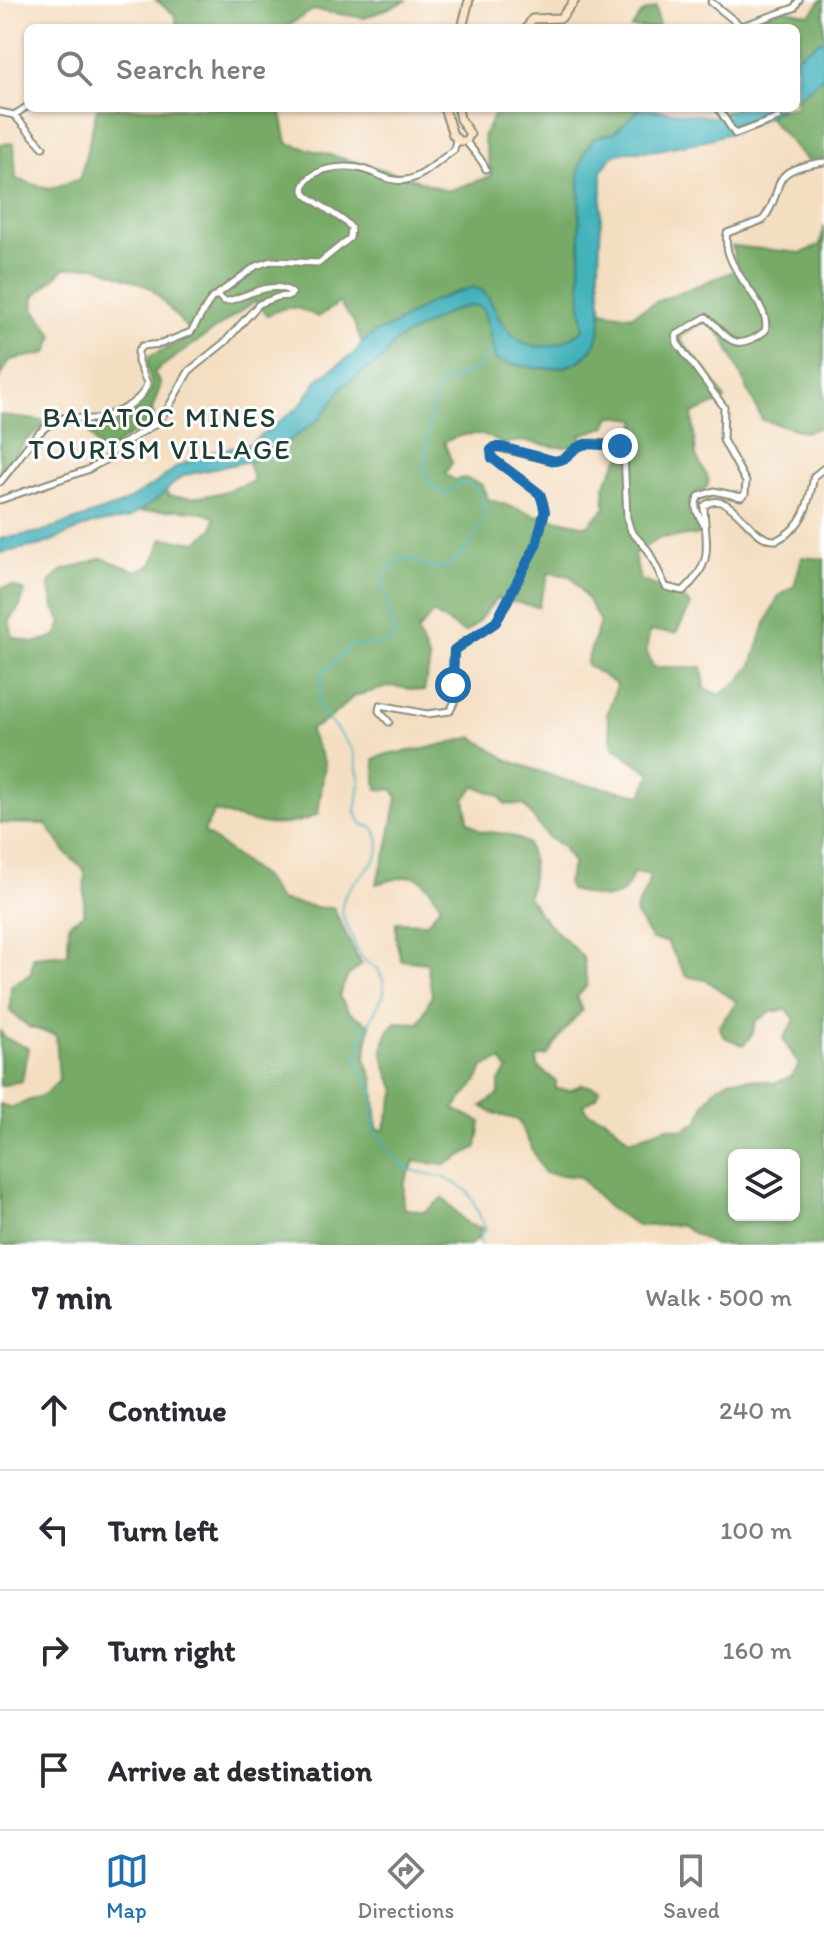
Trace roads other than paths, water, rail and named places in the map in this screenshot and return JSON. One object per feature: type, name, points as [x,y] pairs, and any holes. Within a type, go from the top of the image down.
[{"type":"main road","points":[[463,24],[469,0]]},
{"type":"main road","points":[[528,24],[536,18],[561,18],[575,0]]},
{"type":"main road","points":[[446,112],[460,140],[470,134],[459,112]]},
{"type":"street","points":[[748,24],[794,8],[799,0]]},
{"type":"street","points":[[711,2],[736,24]]},
{"type":"street","points":[[14,115],[24,109]]},
{"type":"street","points":[[0,112],[14,115],[43,147]]},
{"type":"street","points":[[722,112],[732,132],[740,134],[778,118]]},
{"type":"street","points":[[0,482],[28,444],[51,423],[67,417],[94,420],[140,396],[147,383],[138,362],[138,351],[142,346],[161,344],[191,332],[211,299],[256,266],[271,261],[319,263],[350,238],[352,232],[347,223],[306,195],[303,188],[309,177],[325,170],[354,168],[391,180],[408,180],[417,177],[454,150],[460,140],[480,157],[486,169]]},
{"type":"street","points":[[707,532],[695,511],[699,496],[714,491],[741,497],[745,494],[746,484],[738,463],[723,440],[722,402],[677,343],[676,335],[706,317],[722,336],[731,340],[742,341],[765,331],[765,317],[735,271],[728,254],[725,246],[727,233],[763,220],[784,174],[824,162]]},
{"type":"street","points":[[0,500],[87,470],[105,460],[121,445],[149,428],[168,408],[189,371],[225,342],[259,304],[292,293],[283,288],[261,289],[228,301],[217,295]]},
{"type":"street","points":[[389,722],[379,711],[380,705],[427,714],[450,711],[457,697],[452,682],[454,650],[496,622],[536,545],[545,511],[540,494],[492,458],[491,450],[495,447],[555,461],[564,459],[585,444],[620,446],[624,453],[627,518],[631,531],[648,550],[666,587],[683,591],[706,561],[704,506],[711,501],[720,501],[730,506],[763,538],[770,541],[782,538],[801,520],[811,499],[814,476],[824,468]]},
{"type":"water","points":[[824,39],[824,76],[800,95],[800,54]]},
{"type":"water","points":[[637,112],[713,117],[725,112],[776,112],[722,135],[657,150],[624,152],[609,160],[602,170],[601,325],[596,342],[588,354],[577,362],[564,367],[536,368],[496,360],[481,307],[471,305],[449,312],[397,340],[382,359],[343,386],[321,418],[273,452],[259,459],[185,475],[127,519],[92,524],[42,545],[0,553],[0,539],[41,532],[119,505],[178,466],[208,453],[249,444],[299,407],[318,379],[356,352],[374,333],[392,326],[433,301],[473,287],[483,291],[506,328],[525,343],[555,345],[574,336],[584,329],[579,170],[585,151],[594,138],[614,133]]},
{"type":"waterway","points":[[482,1245],[479,1239],[486,1229],[468,1191],[445,1178],[410,1170],[395,1158],[375,1130],[373,1090],[357,1061],[360,1040],[384,994],[383,980],[378,969],[364,960],[359,952],[342,908],[351,886],[374,862],[379,841],[374,828],[362,824],[356,813],[360,782],[353,750],[318,706],[322,674],[351,645],[384,644],[394,639],[384,582],[385,574],[396,562],[404,559],[434,568],[446,566],[460,555],[479,531],[484,516],[481,491],[460,482],[444,494],[427,478],[425,458],[437,386],[477,369],[493,348]]},
{"type":"district","name":"BALATOC MINES TOURISM VILLAGE","points":[[160,433]]}]
